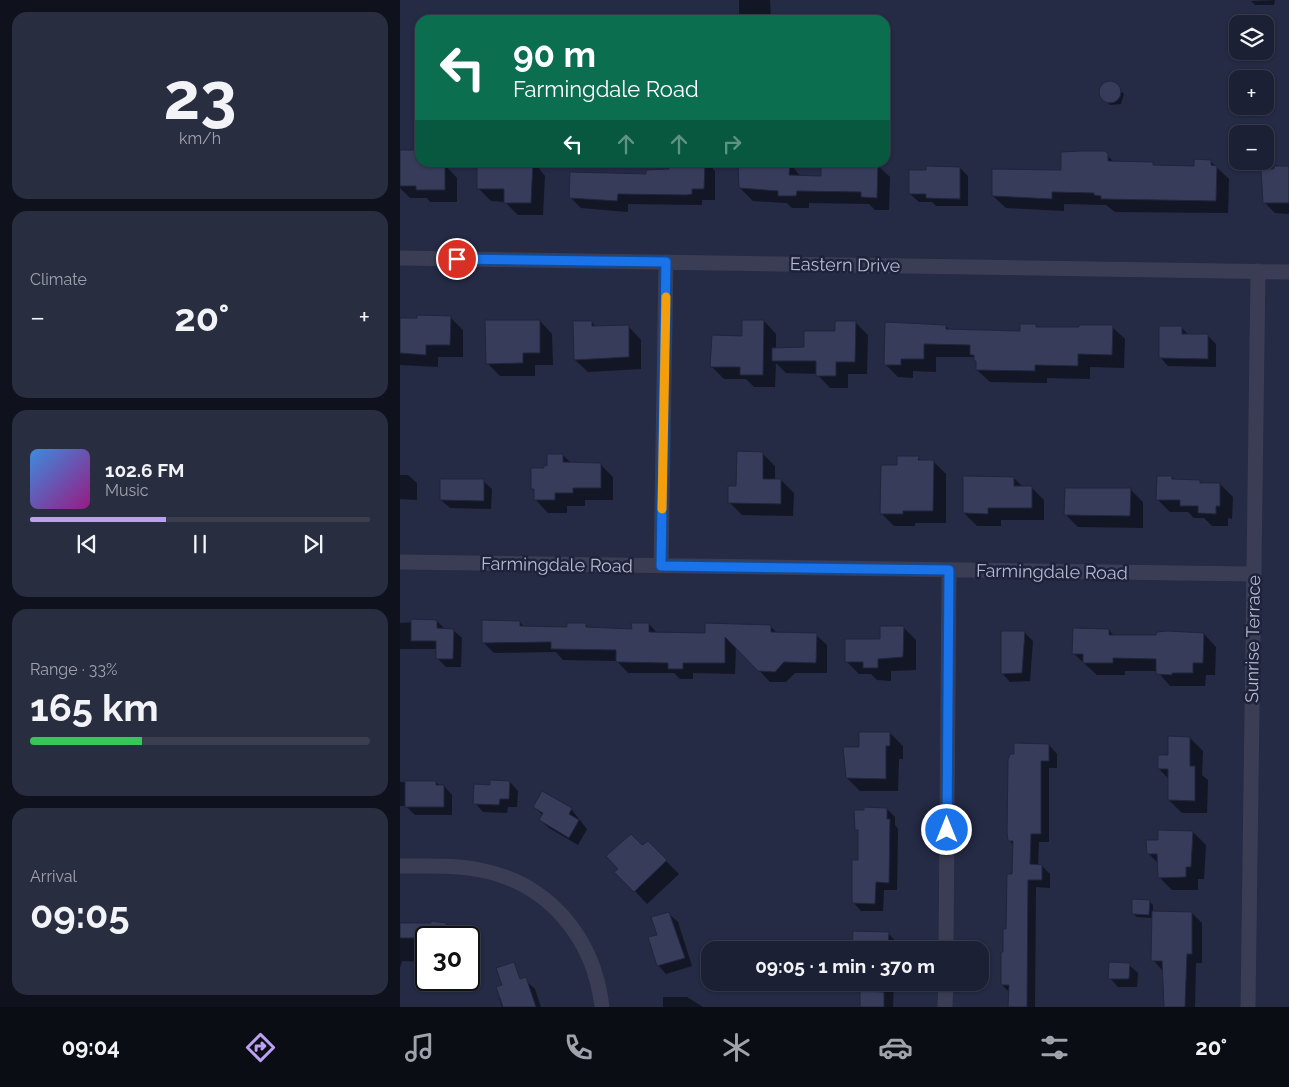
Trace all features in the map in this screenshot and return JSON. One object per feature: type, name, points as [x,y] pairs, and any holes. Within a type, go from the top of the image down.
[{"type":"street","name":"Eastern Drive","points":[[400,258],[1289,272]]},
{"type":"street","points":[[661,566],[666,262]]},
{"type":"street","name":"Sunrise Terrace","points":[[1248,1007],[1258,271]]},
{"type":"street","name":"Farmingdale Road","points":[[400,562],[1254,574]]},
{"type":"street","points":[[946,941],[949,570]]},
{"type":"street","points":[[400,866],[478,869],[508,879],[541,896],[564,916],[581,940],[598,980],[602,1007]]},
{"type":"street","points":[[945,1007],[946,991]]},
{"type":"building","points":[[1110,81],[1118,84],[1121,92],[1118,100],[1110,103],[1102,100],[1099,92],[1102,84]]},
{"type":"building","points":[[400,150],[415,150],[415,167],[445,167],[445,190],[416,190],[416,186],[400,186]]},
{"type":"building","points":[[1105,151],[1108,154],[1108,161],[1153,162],[1153,165],[1194,166],[1194,159],[1211,160],[1211,165],[1217,166],[1216,201],[1101,199],[1101,196],[1094,195],[1094,193],[1052,192],[1052,199],[992,196],[992,169],[1061,170],[1061,152]]},
{"type":"building","points":[[926,166],[960,167],[960,199],[926,198],[926,194],[909,194],[909,170],[926,170]]},
{"type":"building","points":[[1274,166],[1289,166],[1289,203],[1263,203],[1261,170],[1274,169]]},
{"type":"building","points":[[477,167],[533,167],[531,203],[504,203],[504,189],[477,189]]},
{"type":"building","points":[[669,167],[705,167],[704,189],[692,189],[692,194],[686,195],[618,194],[617,201],[569,198],[570,172],[646,174],[646,170],[669,169]]},
{"type":"building","points":[[738,167],[790,167],[789,175],[821,176],[821,167],[878,167],[877,198],[861,197],[861,192],[797,191],[796,196],[778,196],[778,191],[739,188]]},
{"type":"building","points":[[417,315],[451,316],[450,345],[426,345],[426,355],[400,353],[400,318],[417,318]]},
{"type":"building","points":[[485,320],[540,320],[540,353],[523,353],[523,363],[486,364]]},
{"type":"building","points":[[742,320],[764,320],[763,375],[740,375],[740,367],[710,367],[712,335],[742,336]]},
{"type":"building","points":[[573,321],[592,321],[592,326],[629,325],[629,357],[574,360]]},
{"type":"building","points":[[835,321],[856,321],[855,362],[836,362],[836,376],[816,376],[816,361],[772,361],[772,348],[804,347],[804,331],[835,331]]},
{"type":"building","points":[[885,322],[946,325],[946,329],[1020,331],[1020,324],[1036,324],[1036,327],[1113,325],[1112,355],[1078,354],[1078,366],[1035,365],[1035,371],[976,370],[974,355],[970,355],[970,345],[924,344],[924,359],[901,359],[901,365],[884,365]]},
{"type":"building","points":[[1159,326],[1182,326],[1182,334],[1208,334],[1208,359],[1159,358]]},
{"type":"building","points":[[737,451],[763,452],[763,479],[781,479],[781,504],[728,503],[728,486],[736,486]]},
{"type":"building","points":[[547,454],[563,454],[563,462],[601,463],[601,488],[573,488],[573,493],[555,493],[555,500],[534,500],[534,489],[531,489],[531,468],[544,468],[544,465],[547,466]]},
{"type":"building","points":[[897,456],[919,456],[918,460],[934,460],[933,511],[903,511],[903,514],[880,514],[881,465],[897,465]]},
{"type":"building","points":[[963,476],[1014,477],[1014,486],[1032,486],[1032,508],[988,508],[988,514],[963,513]]},
{"type":"building","points":[[1157,476],[1172,476],[1172,479],[1200,480],[1200,483],[1220,483],[1220,506],[1216,506],[1216,514],[1198,513],[1198,506],[1180,506],[1180,500],[1156,500]]},
{"type":"building","points":[[440,479],[484,479],[484,501],[440,500]]},
{"type":"building","points":[[1065,488],[1131,488],[1130,516],[1064,515]]},
{"type":"building","points":[[411,619],[437,620],[437,628],[454,629],[453,659],[436,659],[436,641],[411,641]]},
{"type":"building","points":[[482,620],[520,621],[520,626],[567,627],[567,623],[586,623],[586,627],[632,629],[631,623],[649,623],[649,632],[705,633],[705,623],[771,625],[771,632],[817,633],[816,663],[784,662],[775,672],[758,671],[725,637],[725,663],[683,663],[683,669],[668,669],[668,663],[616,662],[616,650],[551,649],[551,642],[482,643]]},
{"type":"building","points":[[880,626],[904,626],[903,657],[878,659],[878,668],[863,668],[863,662],[845,662],[845,639],[880,639]]},
{"type":"building","points":[[1073,628],[1109,629],[1109,635],[1156,635],[1157,632],[1168,631],[1204,633],[1203,663],[1193,663],[1193,673],[1172,673],[1172,675],[1156,674],[1156,659],[1113,658],[1113,663],[1083,663],[1083,654],[1072,654]]},
{"type":"building","points":[[1001,631],[1025,631],[1022,673],[1001,674]]},
{"type":"building","points":[[859,732],[890,732],[890,746],[886,746],[886,779],[846,778],[843,747],[859,747]]},
{"type":"building","points":[[1168,736],[1190,737],[1190,766],[1195,766],[1195,801],[1168,800],[1168,769],[1158,769],[1158,755],[1168,755]]},
{"type":"building","points":[[1014,743],[1049,744],[1049,761],[1041,761],[1041,834],[1031,834],[1030,864],[1042,865],[1042,880],[1028,880],[1027,1007],[1008,1007],[1009,985],[1001,985],[1003,929],[1006,929],[1007,874],[1012,874],[1013,841],[1008,841],[1007,832],[1008,760],[1010,754],[1014,754]]},
{"type":"building","points":[[490,780],[510,781],[509,799],[500,799],[499,805],[473,804],[474,784],[490,785]]},
{"type":"building","points":[[405,781],[436,781],[436,785],[444,785],[444,807],[405,807]]},
{"type":"building","points":[[542,791],[572,808],[569,814],[579,820],[569,838],[539,820],[543,813],[533,807]]},
{"type":"building","points":[[864,807],[887,808],[887,819],[890,819],[889,883],[876,882],[875,904],[852,903],[852,860],[858,860],[858,830],[855,830],[854,810],[864,810]]},
{"type":"building","points":[[1158,830],[1193,831],[1191,867],[1186,867],[1186,877],[1158,878],[1157,854],[1147,854],[1146,840],[1158,840]]},
{"type":"building","points":[[631,834],[642,845],[648,841],[667,860],[634,892],[614,872],[618,869],[606,856]]},
{"type":"building","points":[[1132,899],[1150,900],[1149,915],[1132,914]]},
{"type":"building","points":[[1152,911],[1192,912],[1192,954],[1187,954],[1185,1007],[1164,1007],[1162,961],[1151,961]]},
{"type":"building","points":[[669,912],[685,958],[657,966],[648,937],[657,935],[651,917]]},
{"type":"building","points":[[431,921],[446,923],[447,926],[415,926],[415,938],[400,938],[400,923],[431,923]]},
{"type":"building","points":[[853,931],[889,932],[888,941],[852,941]]},
{"type":"building","points":[[514,962],[520,979],[526,977],[536,1007],[503,1007],[496,987],[502,985],[496,968]]},
{"type":"building","points":[[1109,962],[1130,963],[1129,979],[1108,979]]},
{"type":"building","points":[[860,991],[884,992],[884,1007],[860,1007]]},
{"type":"slow traffic","points":[[662,509],[666,297]]},
{"type":"route","points":[[457,259],[666,262],[661,566],[949,570],[947,830]]}]
